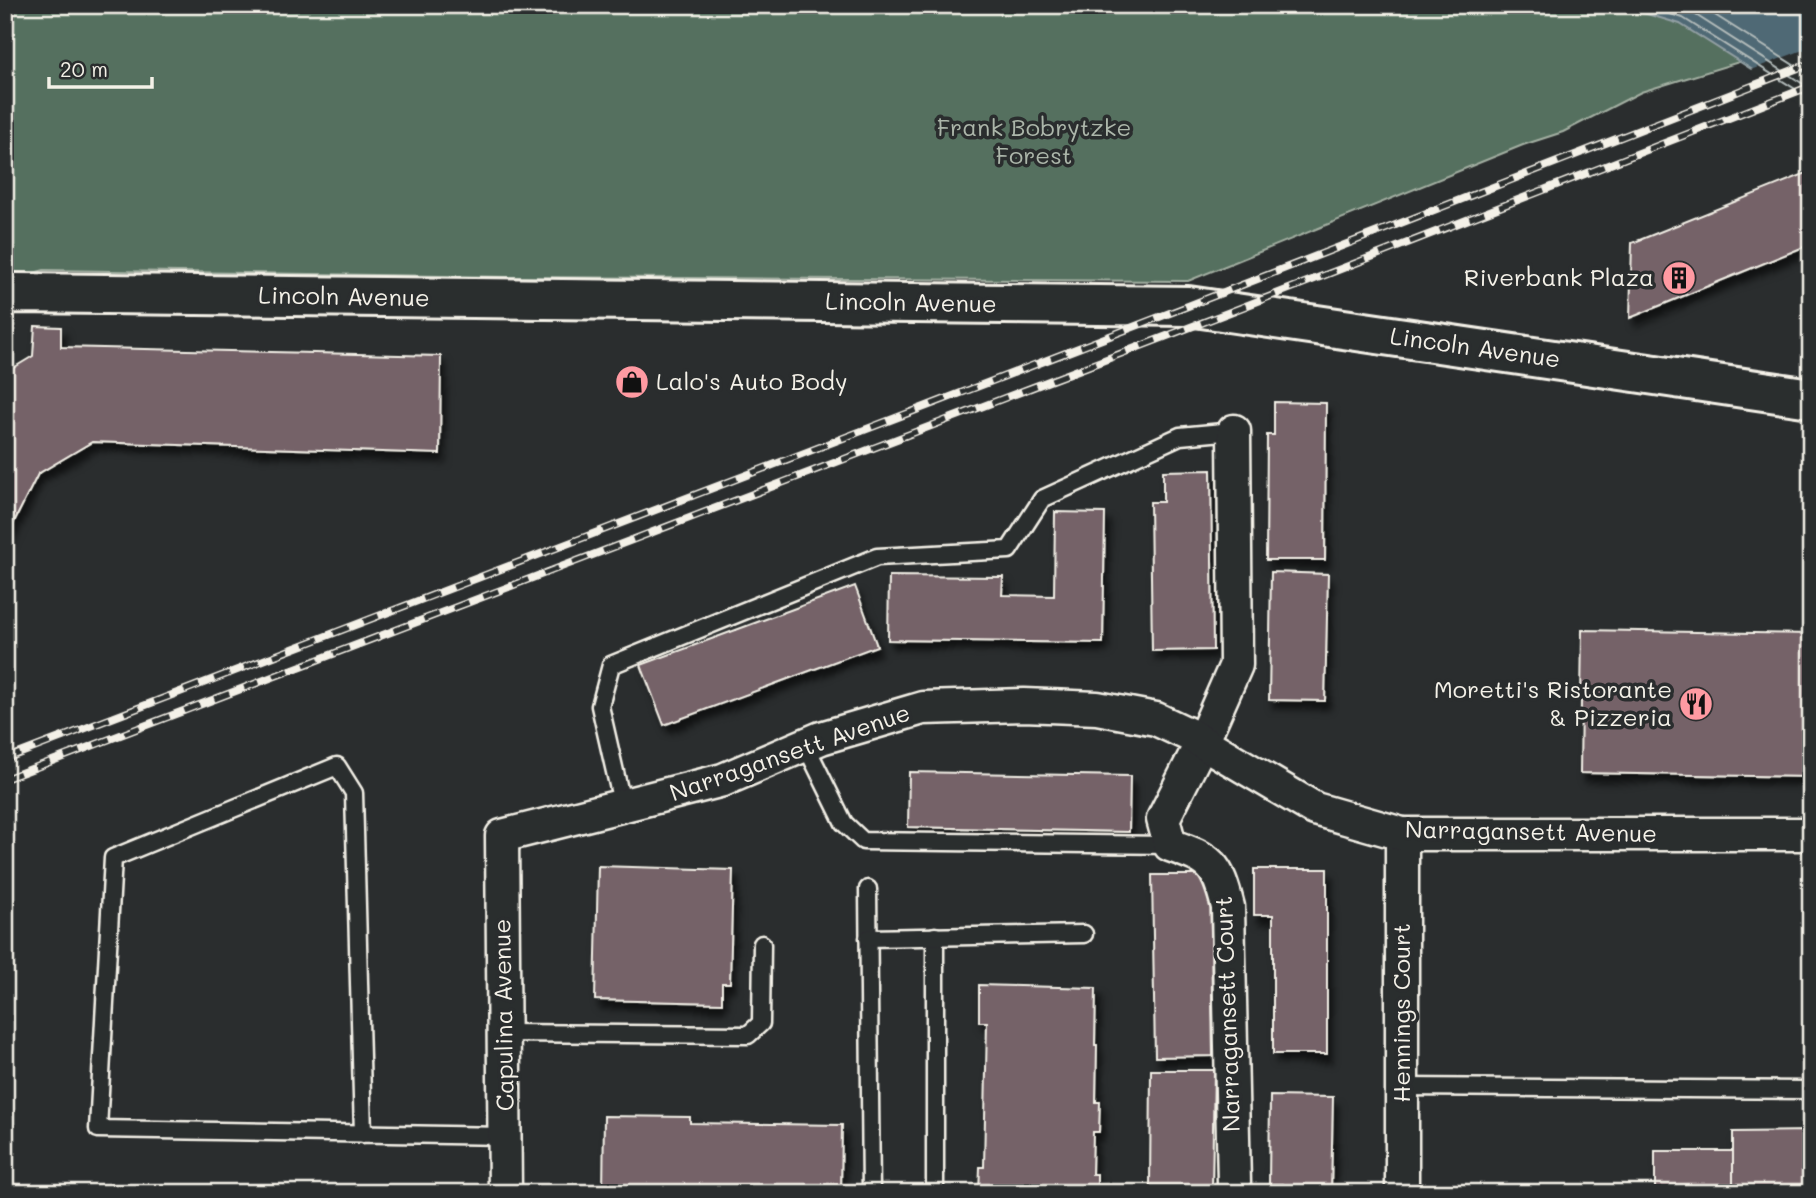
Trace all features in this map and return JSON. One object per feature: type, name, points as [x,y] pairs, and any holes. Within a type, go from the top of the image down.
[{"type":"main road","name":"Lincoln Avenue","points":[[5,295],[1188,306],[1811,398]]},
{"type":"street","points":[[1170,845],[1163,819],[1202,742],[1236,665],[1234,431]]},
{"type":"street","name":"Narragansett Avenue","points":[[502,836],[723,780],[821,738],[923,708],[1024,705],[1097,708],[1156,719],[1202,742],[1315,809],[1402,834],[1811,834]]},
{"type":"street","name":"Hennings Court","points":[[1402,834],[1402,1193]]},
{"type":"street","name":"Capulina Avenue","points":[[502,836],[505,1193]]},
{"type":"street","name":"Narragansett Court","points":[[1170,845],[1206,858],[1221,878],[1228,907],[1234,1184]]},
{"type":"lane","points":[[623,807],[600,706],[611,665],[877,557],[1009,550],[1042,499],[1180,436],[1234,431]]},
{"type":"lane","points":[[805,744],[844,823],[863,841],[1170,845]]},
{"type":"lane","points":[[363,1134],[354,793],[337,766],[113,858],[98,1129],[363,1134],[505,1136]]},
{"type":"lane","points":[[868,889],[871,1193]]},
{"type":"lane","points":[[868,938],[1084,934]]},
{"type":"lane","points":[[935,936],[935,1193]]},
{"type":"lane","points":[[504,1034],[748,1035],[761,1023],[762,944]]},
{"type":"lane","points":[[1402,1087],[1811,1090]]},
{"type":"green space","name":"Frank Bobrytzke Forest","points":[[5,5],[1811,5],[1811,40],[1641,92],[1563,132],[1523,145],[1188,281],[508,277],[44,270],[5,281]]},
{"type":"water","points":[[1617,5],[1811,5],[1811,107],[1680,24]]},
{"type":"pier","points":[[1811,47],[1811,103],[1803,106],[1748,71]]},
{"type":"building","name":"Riverbank Plaza","points":[[1809,172],[1811,244],[1630,318],[1632,243]]},
{"type":"building","points":[[35,326],[61,327],[61,347],[441,356],[440,454],[92,442],[38,474],[5,540],[5,373],[33,356]]},
{"type":"building","points":[[1274,402],[1326,403],[1325,560],[1266,560],[1267,435],[1274,435]]},
{"type":"building","points":[[1211,470],[1213,650],[1152,651],[1150,502],[1163,502],[1163,471]]},
{"type":"building","points":[[1055,512],[1105,513],[1103,643],[888,640],[889,576],[1003,577],[1002,595],[1054,596]]},
{"type":"building","points":[[1271,572],[1328,574],[1325,701],[1269,700]]},
{"type":"building","points":[[855,586],[877,646],[664,725],[641,665]]},
{"type":"building","name":"Moretti's Ristorante & Pizzeria","points":[[1582,630],[1811,634],[1811,777],[1580,773]]},
{"type":"building","points":[[909,772],[1130,776],[1129,832],[908,827]]},
{"type":"building","points":[[598,866],[733,870],[730,983],[722,983],[722,1003],[595,1000]]},
{"type":"building","points":[[1254,869],[1327,869],[1327,1054],[1273,1054],[1273,915],[1254,915]]},
{"type":"building","points":[[1152,875],[1210,875],[1213,1056],[1155,1057]]},
{"type":"building","points":[[979,985],[1096,988],[1096,1102],[1100,1102],[1099,1132],[1093,1132],[1092,1174],[1097,1174],[1097,1193],[979,1193],[980,1167],[984,1167],[987,1022],[979,1022]]},
{"type":"building","points":[[1151,1070],[1214,1070],[1212,1188],[1203,1188],[1203,1193],[1157,1193],[1157,1187],[1150,1187]]},
{"type":"building","points":[[1270,1096],[1333,1097],[1331,1193],[1283,1193],[1283,1184],[1269,1184]]},
{"type":"building","points":[[604,1116],[690,1117],[690,1123],[842,1125],[841,1193],[603,1193]]},
{"type":"building","points":[[1811,1131],[1811,1193],[1733,1193],[1733,1132]]},
{"type":"building","points":[[1655,1151],[1733,1151],[1733,1193],[1655,1193]]},
{"type":"railway","points":[[5,759],[1188,306],[1811,63]]},
{"type":"railway","points":[[5,779],[1230,312],[1811,86]]},
{"type":"place","name":"Riverbank Plaza","points":[[1679,278]]},
{"type":"place","name":"Lalo's Auto Body","points":[[632,382]]},
{"type":"place","name":"Moretti's Ristorante & Pizzeria","points":[[1696,704]]}]
